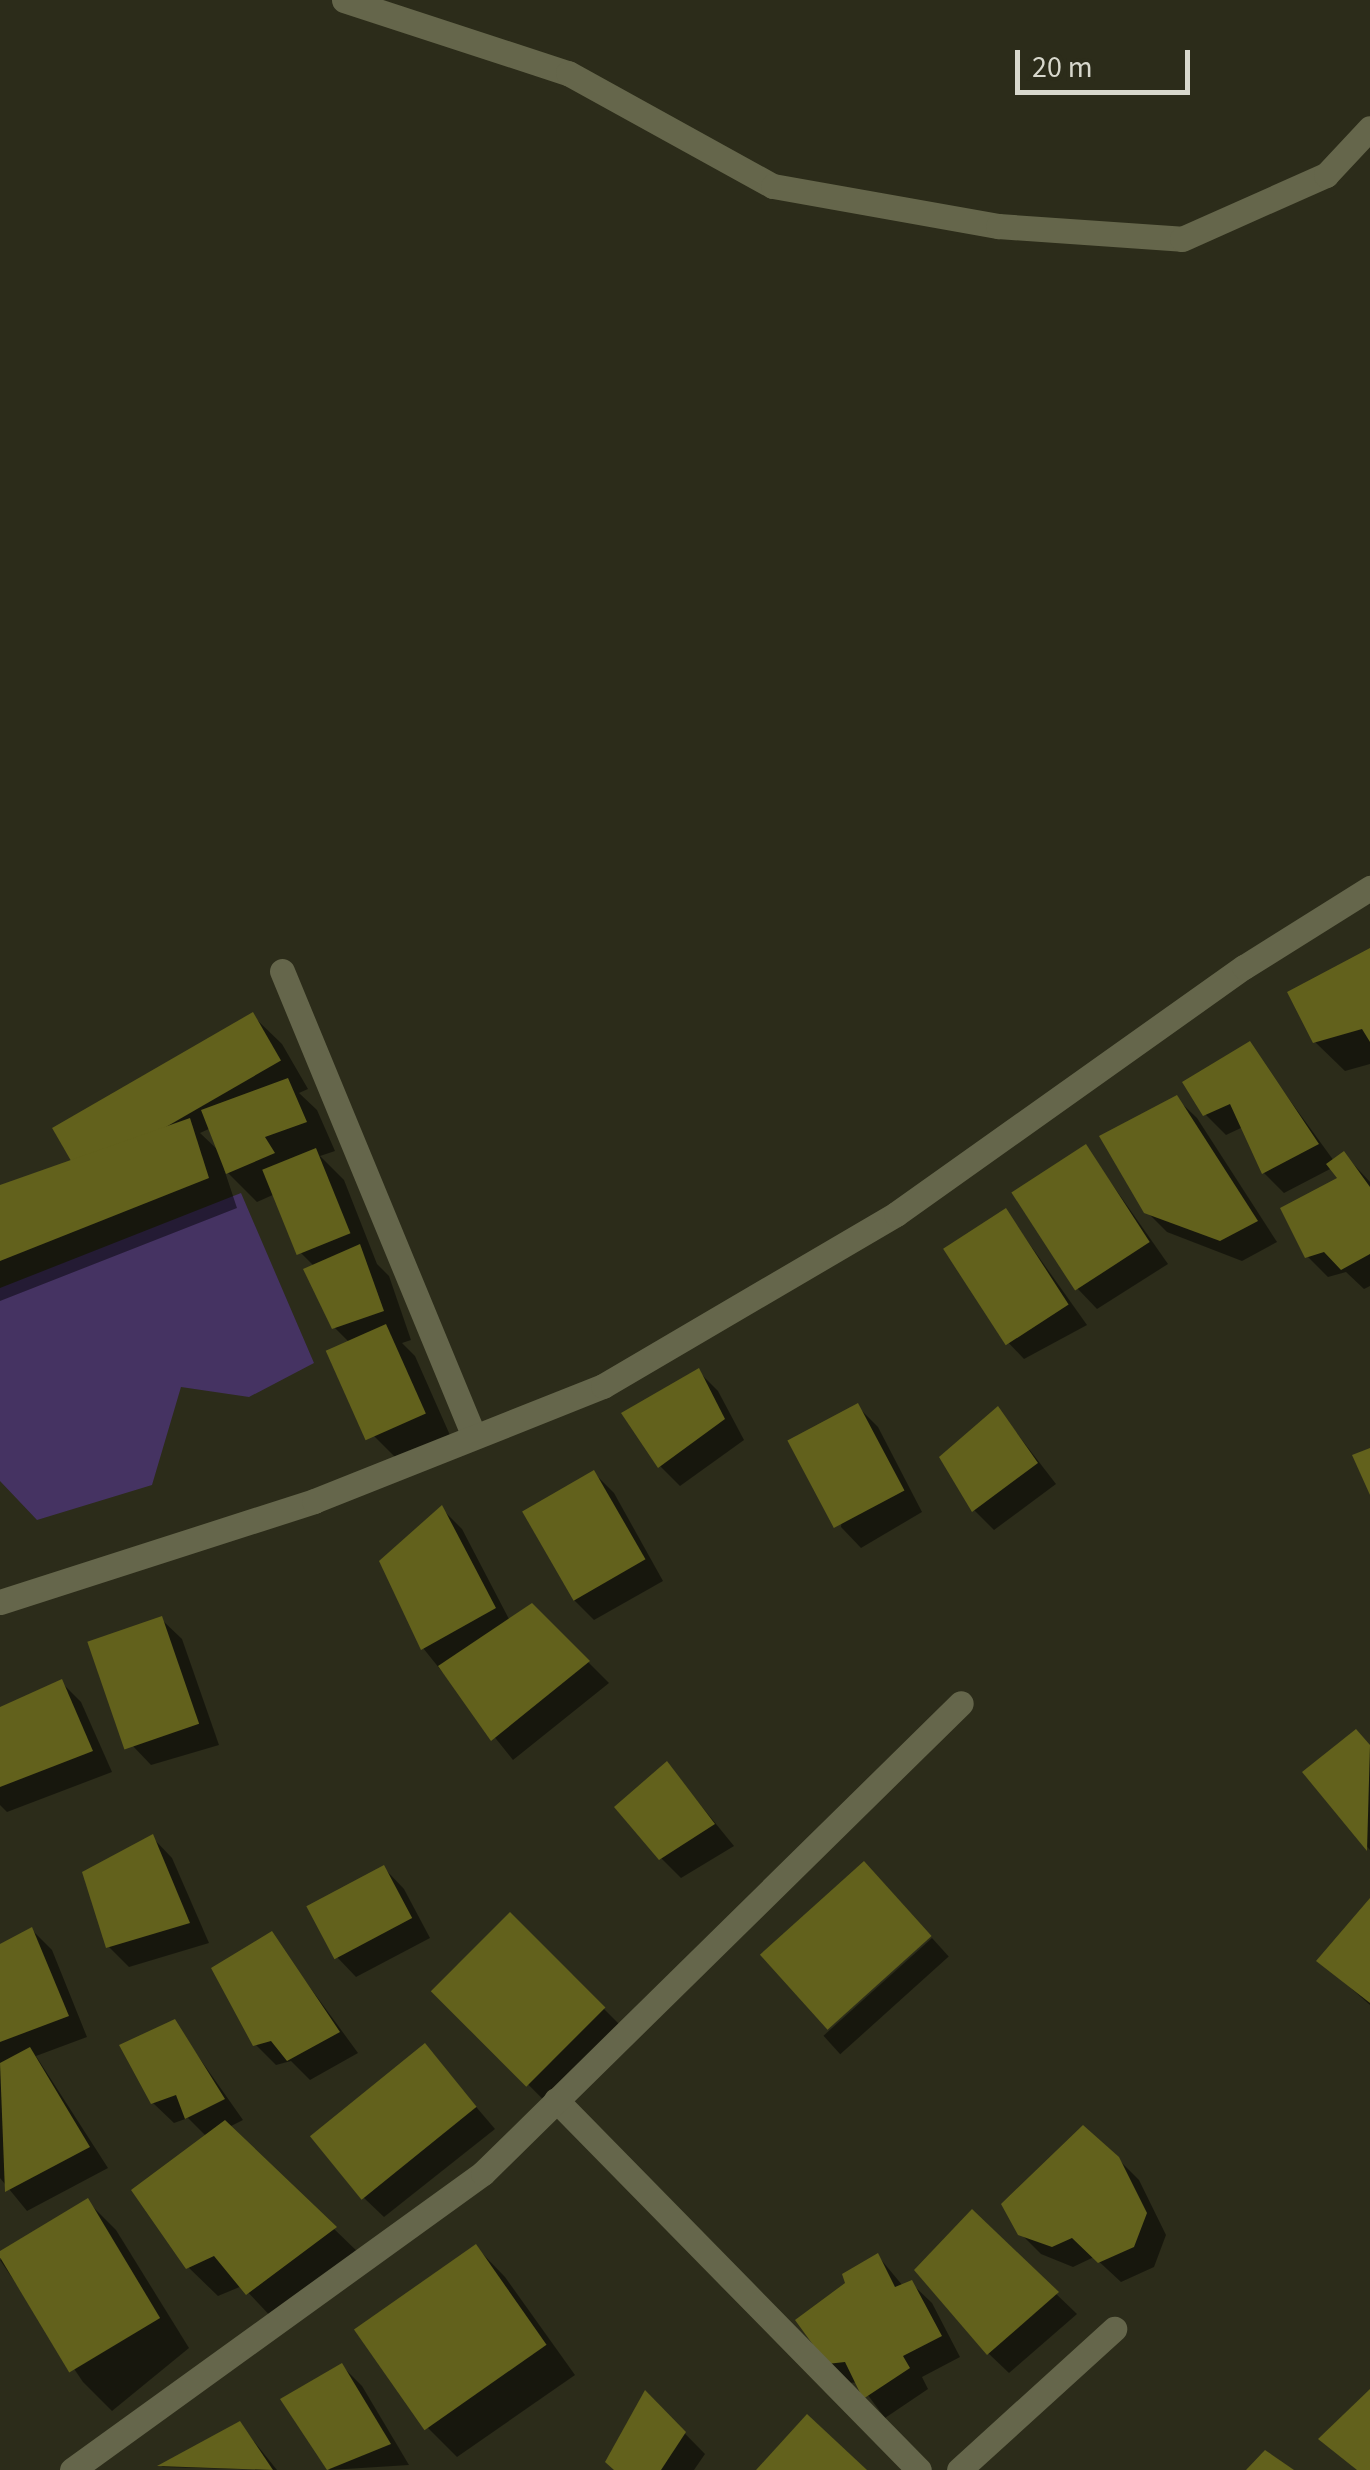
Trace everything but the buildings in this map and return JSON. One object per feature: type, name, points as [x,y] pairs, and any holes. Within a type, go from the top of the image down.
[{"type":"street","points":[[344,0],[568,73],[774,186],[998,226],[1182,240],[1326,175],[1370,128]]},
{"type":"street","points":[[0,1602],[314,1501],[473,1434],[603,1386],[896,1214],[1244,967],[1370,888]]},
{"type":"street","points":[[282,971],[473,1434]]},
{"type":"street","points":[[72,2470],[484,2173],[960,1703]]},
{"type":"street","points":[[556,2100],[919,2470]]},
{"type":"street","points":[[959,2470],[1114,2329]]},
{"type":"shaded area","points":[[241,1193],[314,1363],[249,1397],[181,1387],[152,1485],[37,1520],[0,1481],[0,1288]]}]
